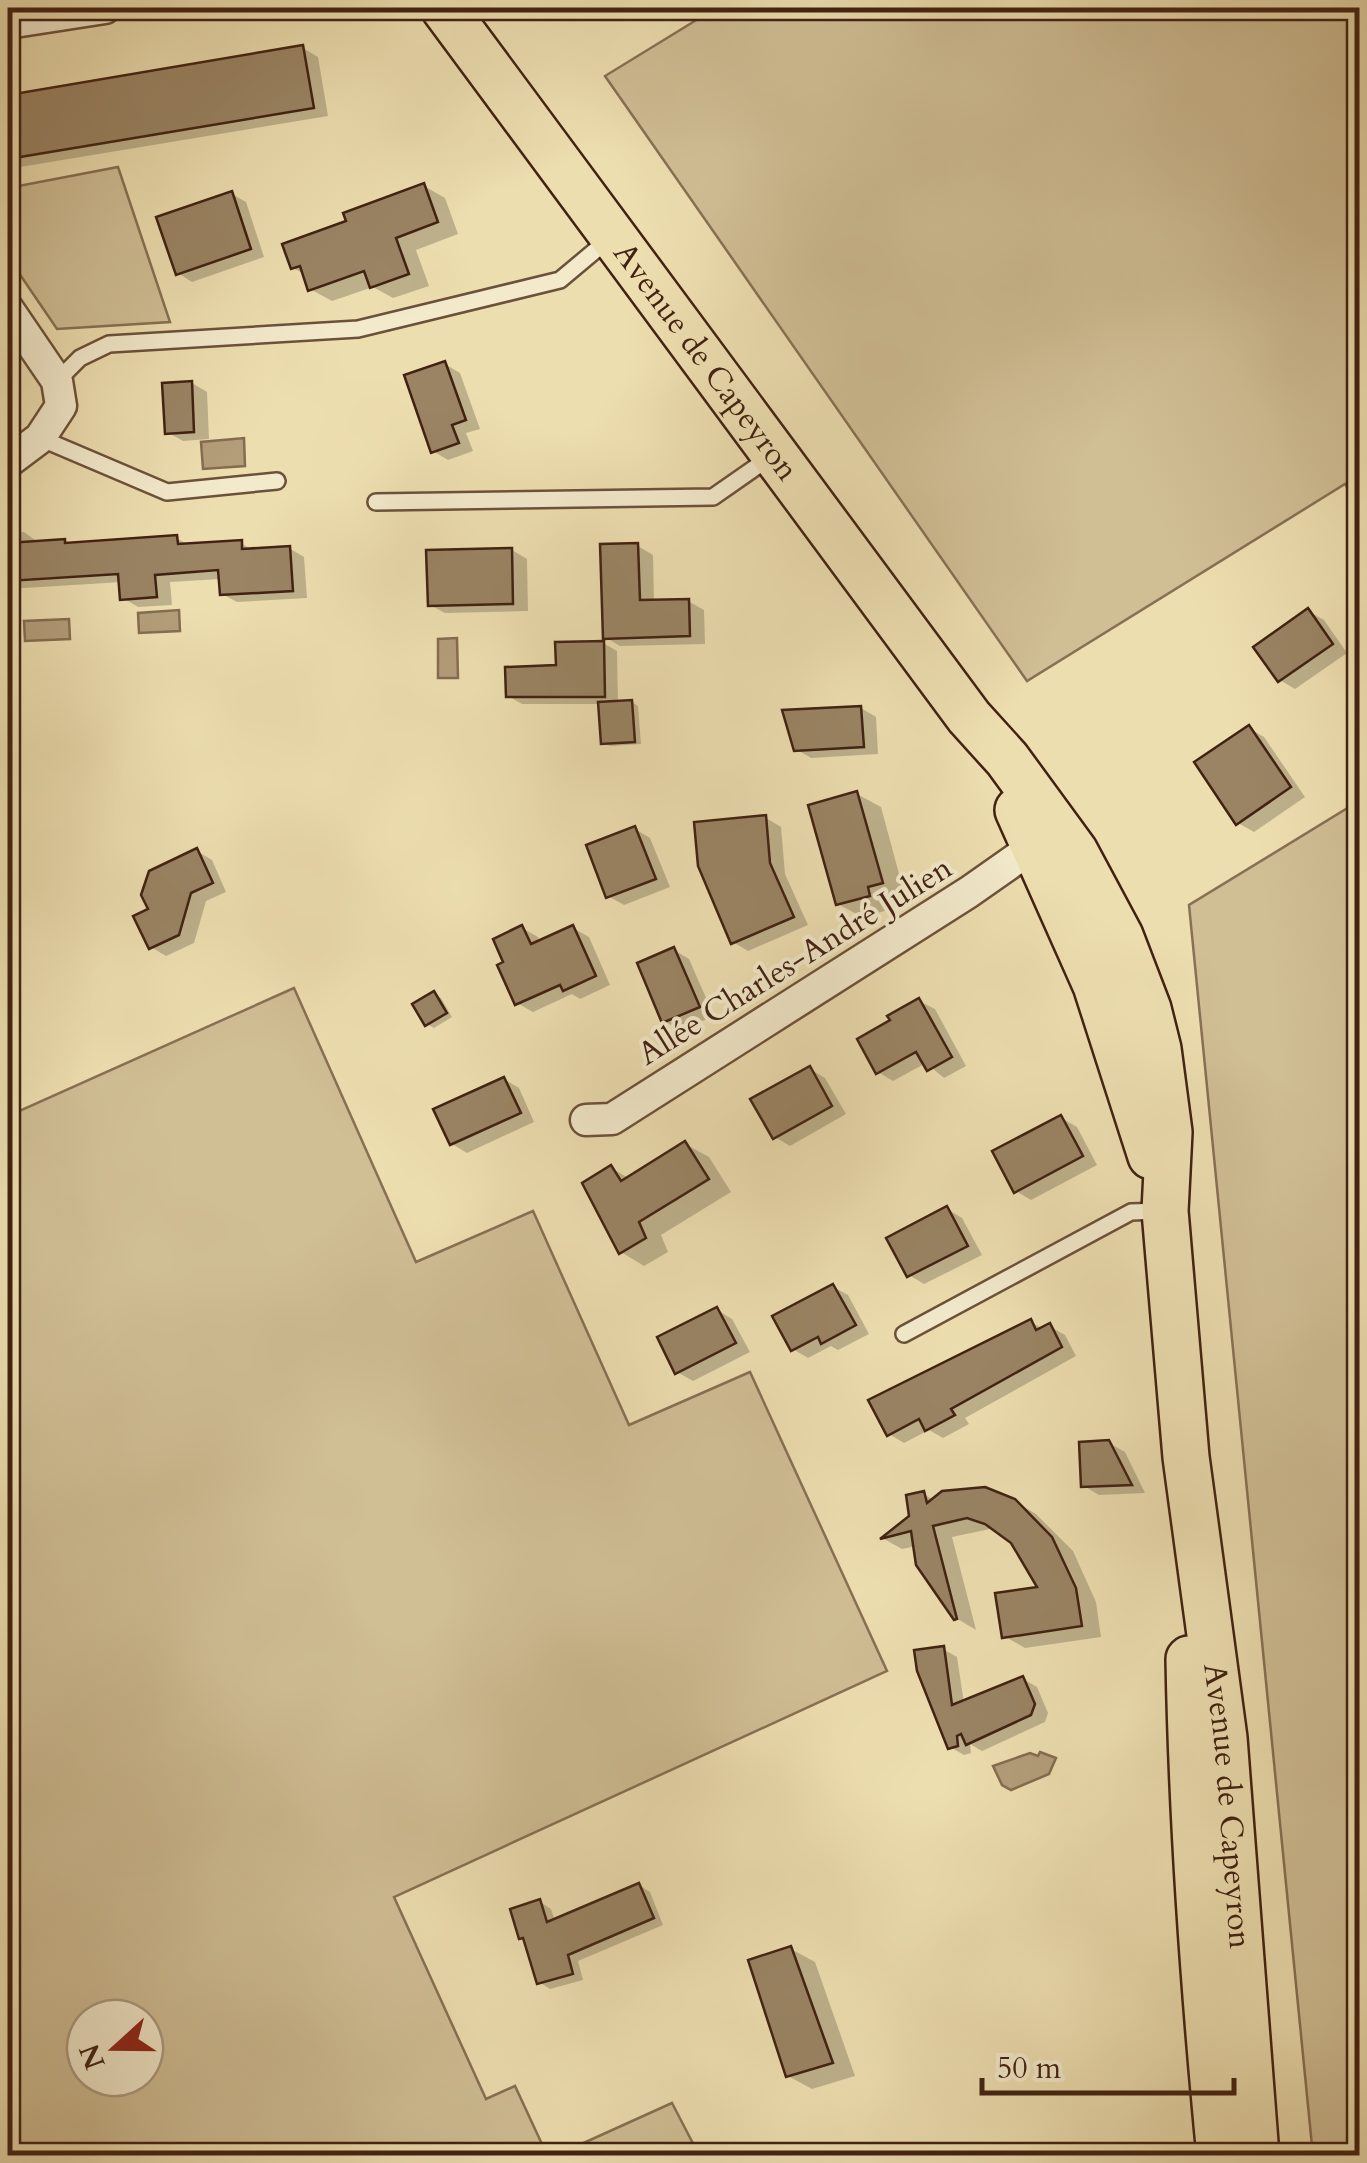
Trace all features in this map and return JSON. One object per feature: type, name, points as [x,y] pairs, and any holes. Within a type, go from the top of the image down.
[{"type":"main road","name":"Avenue de Capeyron","points":[[444,8],[968,717],[1007,759],[1075,852],[1134,970],[1158,1049],[1165,1091],[1166,1211],[1186,1457],[1224,1738],[1256,2156]]},
{"type":"main road","name":"Avenue de Capeyron","points":[[968,717],[1036,845],[1096,985],[1166,1211]]},
{"type":"main road","name":"Avenue de Capeyron","points":[[1186,1457],[1190,1738],[1220,2156]]},
{"type":"street","points":[[8,23],[105,8]]},
{"type":"street","points":[[8,309],[57,381],[61,406],[40,438],[8,462]]},
{"type":"street","name":"Allée Charles-André Julien","points":[[586,1120],[612,1119],[969,892],[1036,845]]},
{"type":"lane","points":[[57,381],[80,358],[109,344],[358,328],[560,280],[611,237]]},
{"type":"lane","points":[[40,438],[167,492],[277,481]]},
{"type":"lane","points":[[376,502],[712,497],[776,453]]},
{"type":"lane","points":[[904,1334],[1131,1212],[1166,1211]]},
{"type":"shaded area","points":[[716,8],[1359,8],[1359,505],[1345,484],[1027,681],[605,76]]},
{"type":"shaded area","points":[[118,167],[170,322],[57,329],[8,257],[8,188]]},
{"type":"shaded area","points":[[244,438],[245,466],[203,469],[201,442]]},
{"type":"shaded area","points":[[179,610],[180,631],[139,633],[138,613]]},
{"type":"shaded area","points":[[69,619],[70,639],[25,641],[24,621]]},
{"type":"shaded area","points":[[457,638],[458,678],[438,678],[438,639]]},
{"type":"shaded area","points":[[1359,801],[1360,2155],[1313,2156],[1189,905]]},
{"type":"shaded area","points":[[294,988],[416,1262],[533,1211],[629,1425],[750,1372],[887,1671],[394,1897],[486,2099],[515,2086],[547,2155],[8,2155],[8,1116]]},
{"type":"shaded area","points":[[1040,1752],[1056,1758],[1049,1774],[1011,1790],[1002,1785],[993,1766],[1030,1753],[1038,1756]]},
{"type":"shaded area","points":[[672,2103],[699,2155],[557,2155]]},
{"type":"building","points":[[303,45],[314,108],[8,159],[8,95]]},
{"type":"building","points":[[424,183],[438,222],[396,238],[409,274],[370,288],[364,271],[308,291],[300,266],[291,269],[282,244],[346,221],[343,213]]},
{"type":"building","points":[[232,191],[251,249],[176,275],[156,217]]},
{"type":"building","points":[[445,361],[466,420],[452,425],[459,443],[431,453],[404,375]]},
{"type":"building","points":[[192,381],[194,432],[165,434],[162,383]]},
{"type":"building","points":[[177,535],[178,544],[242,540],[242,549],[290,546],[293,591],[220,595],[218,570],[155,575],[157,597],[120,600],[118,574],[8,581],[8,543]]},
{"type":"building","points":[[638,543],[640,600],[689,599],[690,636],[603,639],[600,544]]},
{"type":"building","points":[[512,548],[513,604],[428,606],[426,550]]},
{"type":"building","points":[[1308,608],[1333,644],[1278,682],[1253,647]]},
{"type":"building","points":[[604,641],[605,697],[506,697],[505,667],[556,665],[555,642]]},
{"type":"building","points":[[632,700],[635,742],[601,744],[598,702]]},
{"type":"building","points":[[861,706],[864,747],[794,751],[782,710]]},
{"type":"building","points":[[1249,725],[1291,787],[1236,825],[1194,762]]},
{"type":"building","points":[[857,791],[883,883],[868,887],[870,896],[836,905],[808,805]]},
{"type":"building","points":[[766,815],[770,863],[794,917],[731,944],[698,866],[694,822]]},
{"type":"building","points":[[635,826],[656,879],[606,898],[586,845]]},
{"type":"building","points":[[197,848],[213,883],[191,893],[179,935],[149,949],[133,916],[148,909],[141,895],[149,871]]},
{"type":"building","points":[[522,925],[531,944],[573,925],[596,976],[563,991],[560,985],[515,1005],[497,965],[503,962],[493,939]]},
{"type":"building","points":[[674,947],[700,1007],[662,1023],[637,963]]},
{"type":"building","points":[[434,991],[447,1013],[425,1026],[412,1004]]},
{"type":"building","points":[[919,998],[952,1057],[927,1071],[916,1052],[876,1074],[857,1039]]},
{"type":"building","points":[[810,1066],[832,1106],[773,1139],[750,1099]]},
{"type":"building","points":[[504,1077],[521,1113],[450,1145],[433,1109]]},
{"type":"building","points":[[1061,1115],[1083,1156],[1014,1193],[992,1151]]},
{"type":"building","points":[[685,1141],[709,1179],[639,1222],[646,1238],[619,1254],[582,1183],[611,1165],[621,1181]]},
{"type":"building","points":[[947,1206],[968,1246],[907,1277],[886,1238]]},
{"type":"building","points":[[833,1284],[856,1325],[821,1344],[818,1337],[791,1351],[772,1316]]},
{"type":"building","points":[[717,1307],[736,1343],[675,1374],[657,1337]]},
{"type":"building","points":[[1031,1319],[1036,1330],[1050,1323],[1062,1347],[951,1409],[955,1415],[925,1431],[919,1419],[887,1436],[868,1400]]},
{"type":"building","points":[[1109,1440],[1132,1485],[1081,1487],[1079,1442]]},
{"type":"building","points":[[985,1487],[1015,1499],[1052,1537],[1076,1588],[1082,1626],[1002,1638],[995,1593],[1037,1587],[1011,1543],[985,1524],[967,1518],[933,1526],[957,1619],[954,1620],[916,1565],[911,1531],[880,1539],[909,1516],[906,1495],[924,1491],[927,1503],[942,1491]]},
{"type":"building","points":[[944,1646],[952,1705],[1023,1676],[1035,1704],[1031,1715],[966,1745],[961,1734],[957,1736],[958,1746],[948,1749],[917,1671],[914,1650]]},
{"type":"building","points":[[639,1883],[654,1918],[568,1955],[573,1974],[537,1984],[510,1909],[540,1899],[547,1922]]},
{"type":"building","points":[[791,1946],[833,2063],[786,2077],[748,1960]]}]
